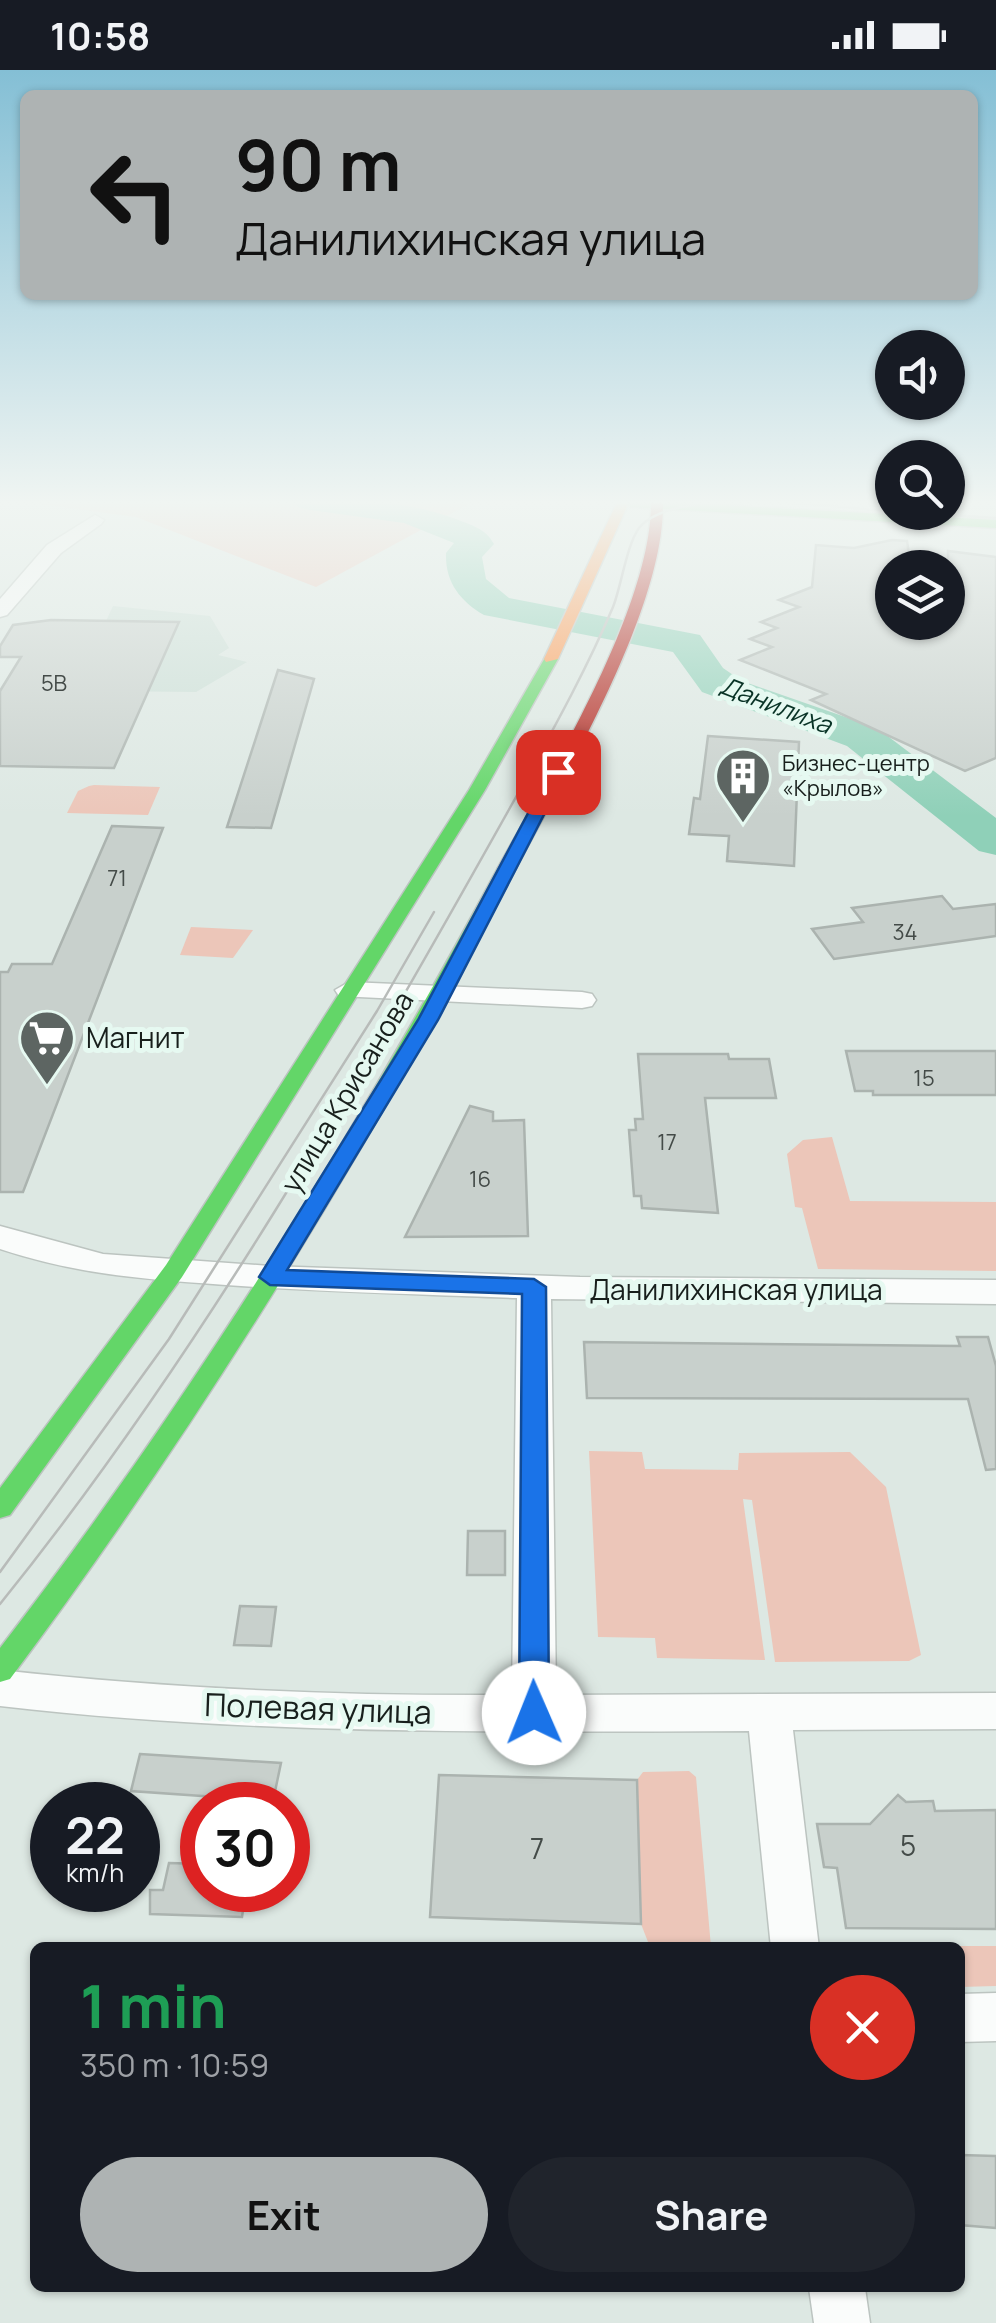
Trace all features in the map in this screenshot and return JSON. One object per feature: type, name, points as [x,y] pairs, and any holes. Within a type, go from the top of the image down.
[{"type":"main road","name":"улица Крисанова","points":[[0,1508],[174,1271],[279,1108],[477,790],[536,690],[578,605]]},
{"type":"main road","name":"улица Крисанова","points":[[0,1670],[77,1572],[191,1411],[440,994],[598,696],[636,605]]},
{"type":"street","points":[[349,990],[582,1000]]},
{"type":"street","name":"Данилихинская улица","points":[[0,1237],[75,1260],[270,1277],[534,1287],[996,1292]]},
{"type":"street","points":[[534,1287],[534,1713]]},
{"type":"street","name":"Полевая улица","points":[[0,1688],[97,1698],[383,1714],[996,1712]]},
{"type":"street","points":[[769,1715],[794,1942]]},
{"type":"street","points":[[965,2018],[996,2017]]},
{"type":"street","points":[[838,2292],[842,2323]]},
{"type":"shaded area","points":[[113,606],[210,616],[229,648],[218,655],[247,662],[196,692],[99,691],[86,664]]},
{"type":"shaded area","points":[[89,786],[160,787],[148,815],[67,813],[78,791]]},
{"type":"shaded area","points":[[191,927],[253,930],[233,958],[180,955]]},
{"type":"shaded area","points":[[832,1137],[850,1201],[996,1202],[996,1271],[818,1269],[802,1208],[795,1207],[787,1154],[803,1140]]},
{"type":"shaded area","points":[[589,1451],[642,1452],[645,1469],[738,1470],[739,1453],[850,1452],[886,1487],[921,1655],[909,1661],[775,1662],[752,1500],[743,1499],[765,1660],[657,1658],[655,1638],[598,1637]]},
{"type":"shaded area","points":[[689,1771],[696,1777],[711,1942],[648,1942],[641,1924],[637,1780],[643,1772]]},
{"type":"shaded area","points":[[965,1946],[996,1946],[996,1986],[965,1987]]},
{"type":"building","points":[[794,605],[875,605],[875,640],[965,640],[965,605],[996,605],[996,758],[965,771],[811,700],[826,694],[740,660],[772,647],[750,639],[777,628],[761,622],[799,607]]},
{"type":"building","points":[[51,620],[179,622],[114,768],[0,766],[0,691],[21,657],[0,657],[0,646],[13,625]]},
{"type":"building","points":[[278,670],[314,679],[271,828],[227,827]]},
{"type":"building","points":[[708,736],[799,742],[794,866],[727,861],[729,836],[689,834],[694,798],[700,799]]},
{"type":"building","points":[[112,826],[163,828],[23,1192],[0,1192],[0,972],[8,972],[12,964],[52,964]]},
{"type":"building","points":[[942,896],[953,909],[996,904],[996,936],[834,959],[812,929],[863,922],[852,908]]},
{"type":"building","points":[[846,1051],[996,1051],[996,1095],[873,1095],[873,1091],[855,1091]]},
{"type":"building","points":[[638,1054],[728,1054],[729,1059],[769,1059],[776,1098],[705,1098],[718,1213],[642,1208],[641,1196],[634,1196],[629,1130],[636,1130],[635,1119],[643,1119]]},
{"type":"building","points":[[470,1106],[493,1112],[493,1121],[524,1120],[528,1236],[405,1237]]},
{"type":"building","points":[[957,1337],[988,1337],[996,1366],[996,1469],[986,1470],[968,1399],[587,1398],[584,1342],[960,1346]]},
{"type":"building","points":[[468,1531],[505,1531],[505,1575],[467,1575]]},
{"type":"building","points":[[240,1606],[276,1607],[271,1646],[234,1645]]},
{"type":"building","points":[[140,1754],[281,1763],[277,1782],[180,1782],[180,1794],[160,1793],[160,1782],[133,1782]]},
{"type":"building","points":[[439,1775],[637,1780],[641,1924],[430,1917]]},
{"type":"building","points":[[898,1795],[906,1802],[933,1801],[935,1811],[996,1810],[996,1929],[846,1928],[837,1868],[824,1867],[817,1824],[870,1824]]},
{"type":"building","points":[[169,1863],[180,1863],[180,1912],[243,1912],[242,1917],[150,1914],[160,1912]]},
{"type":"building","points":[[965,2155],[996,2156],[996,2228],[965,2225]]},
{"type":"waterway","name":"Данилиха","points":[[495,605],[686,643],[716,683],[862,737],[996,841]]},
{"type":"tram line","points":[[0,1604],[143,1413],[274,1212],[458,901],[567,704],[614,605]]},
{"type":"tram line","points":[[0,1572],[169,1339],[377,1011],[434,912]]},
{"type":"traffic: fast","points":[[0,1508],[174,1271],[477,790],[551,659]]},
{"type":"traffic: fast","points":[[0,1670],[141,1479],[272,1281],[394,1077],[507,868]]},
{"type":"traffic: slow","points":[[551,659],[575,605]]},
{"type":"traffic: jam","points":[[507,868],[575,740],[635,605]]},
{"type":"place","name":"Бизнес-центр «Крылов»","points":[[743,825]]},
{"type":"place","name":"Магнит","points":[[47,1087]]},
{"type":"route","points":[[534,1713],[534,1287],[270,1277],[428,1020],[558,772]]}]
